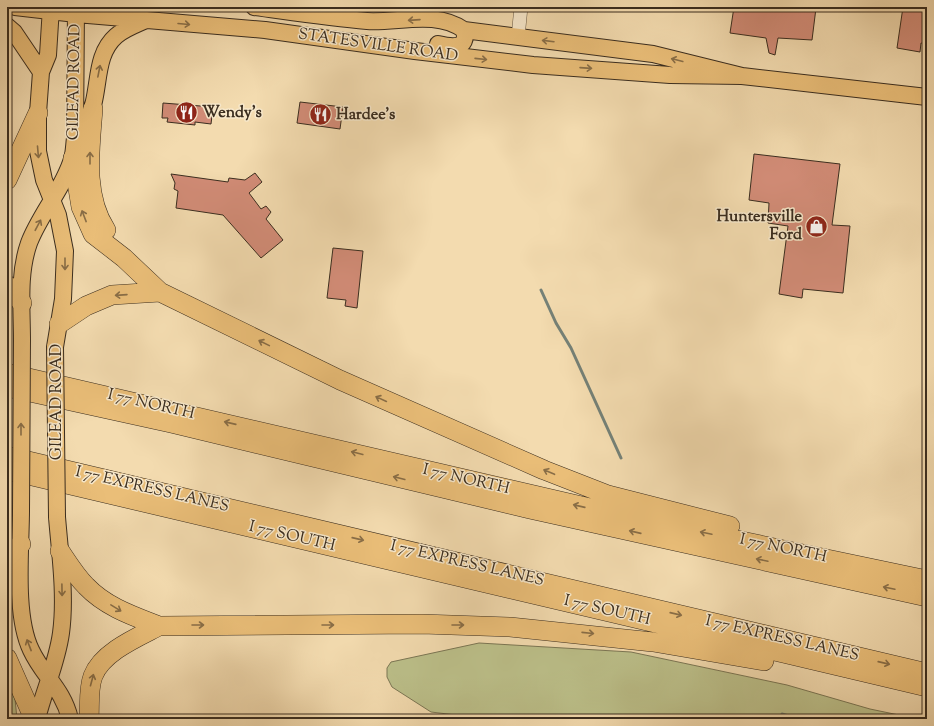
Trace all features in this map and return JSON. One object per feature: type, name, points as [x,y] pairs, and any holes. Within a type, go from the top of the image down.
[{"type":"highway","points":[[93,109],[90,154],[92,195],[97,214],[124,258]]},
{"type":"highway","points":[[7,180],[38,113]]},
{"type":"highway","points":[[72,158],[81,207],[86,222],[93,234],[124,258],[160,292],[340,380],[575,483],[608,495],[833,552],[867,567]]},
{"type":"highway","points":[[7,285],[22,303]]},
{"type":"highway","points":[[59,324],[86,306],[112,295],[160,292]]},
{"type":"highway","name":"I 77 NORTH","points":[[7,373],[174,410],[533,495],[927,580]]},
{"type":"highway","points":[[7,386],[545,512],[927,597]]},
{"type":"highway","name":"I 77 EXPRESS LANES","points":[[7,456],[927,673]]},
{"type":"highway","name":"I 77 SOUTH","points":[[7,470],[927,688]]},
{"type":"highway","points":[[7,558],[21,544]]},
{"type":"highway","points":[[60,551],[86,586],[101,600],[124,614],[159,626],[468,625],[557,630],[668,644],[927,688]]},
{"type":"highway","points":[[89,719],[90,692],[93,675],[104,660],[123,646],[159,626]]},
{"type":"highway","points":[[7,658],[34,719]]},
{"type":"main road","name":"STATESVILLE ROAD","points":[[14,7],[76,11],[146,21],[265,30],[415,52],[533,64],[662,74],[742,76],[927,97]]},
{"type":"main road","name":"STATESVILLE ROAD","points":[[254,7],[365,21],[388,22],[433,18],[446,20],[464,30],[652,54],[742,76]]},
{"type":"main road","name":"GILEAD ROAD","points":[[37,719],[50,678],[61,632],[60,551],[57,517],[55,346],[65,279],[65,251],[58,215],[39,161],[38,113],[41,72],[48,55],[50,9]]},
{"type":"main road","name":"GILEAD ROAD","points":[[70,719],[61,694],[31,650],[23,621],[20,599],[22,272],[32,236],[67,173],[72,158],[75,138],[76,11]]},
{"type":"main road","points":[[75,138],[93,109],[100,67],[110,42],[122,32],[146,21]]},
{"type":"main road","points":[[7,26],[19,38],[41,72]]},
{"type":"main road","points":[[415,52],[419,42],[424,41],[458,46],[464,42],[466,36],[464,30]]},
{"type":"street","points":[[518,37],[521,7]]},
{"type":"green space","points":[[479,643],[631,652],[787,685],[870,709],[918,719],[489,719],[431,712],[392,687],[387,677],[387,668],[391,662]]},
{"type":"green space","points":[[7,681],[15,699],[17,719],[7,719]]},
{"type":"building","points":[[734,7],[816,8],[812,40],[778,38],[775,55],[769,53],[766,38],[730,33]]},
{"type":"building","points":[[903,7],[927,7],[927,44],[921,43],[920,52],[897,48]]},
{"type":"building","name":"Hardee's","points":[[300,102],[343,107],[340,129],[297,123]]},
{"type":"building","name":"Wendy's","points":[[163,103],[213,107],[211,124],[195,122],[195,125],[167,122],[168,118],[162,118]]},
{"type":"building","name":"Huntersville Ford","points":[[754,154],[840,164],[832,225],[850,226],[843,293],[803,289],[802,298],[779,294],[788,226],[768,223],[769,203],[749,200]]},
{"type":"building","points":[[255,173],[262,182],[249,193],[261,209],[266,206],[271,212],[266,219],[283,240],[261,258],[223,215],[176,208],[178,191],[174,189],[175,183],[171,174],[228,182],[229,178],[245,180]]},
{"type":"building","points":[[333,248],[363,251],[357,308],[345,306],[346,300],[327,298]]},
{"type":"waterway","points":[[541,290],[556,323],[571,348],[621,458]]},
{"type":"waterway","points":[[782,714],[798,719]]},
{"type":"place","name":"Wendy's","points":[[187,113]]},
{"type":"place","name":"Hardee's","points":[[320,115]]},
{"type":"place","name":"Huntersville Ford","points":[[817,226]]}]
